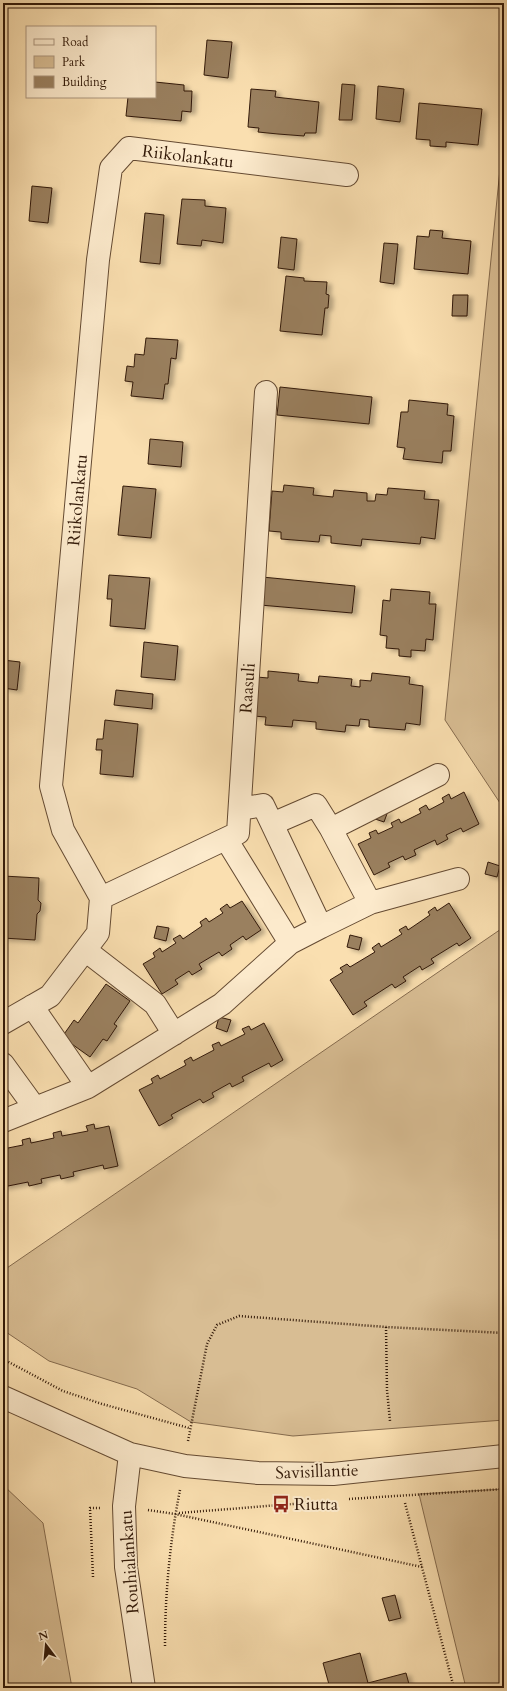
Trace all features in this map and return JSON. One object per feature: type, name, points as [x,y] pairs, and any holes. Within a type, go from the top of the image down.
[{"type":"street","name":"Riikolankatu","points":[[101,898],[63,830],[51,786],[98,260],[111,168],[129,148],[347,174]]},
{"type":"street","name":"Raasuli","points":[[101,898],[238,833],[266,392]]},
{"type":"street","points":[[332,829],[438,775]]},
{"type":"street","points":[[240,809],[263,805],[321,927]]},
{"type":"street","points":[[272,824],[316,805],[332,829],[370,903]]},
{"type":"street","points":[[226,838],[290,943]]},
{"type":"street","points":[[3,1121],[88,1087],[174,1034],[222,1004],[290,943],[370,903],[458,879]]},
{"type":"street","points":[[3,1023],[50,996],[98,933],[101,898]]},
{"type":"street","points":[[85,950],[155,1004],[174,1034]]},
{"type":"street","points":[[32,1006],[88,1087]]},
{"type":"street","points":[[3,1064],[35,1108]]},
{"type":"street","points":[[3,1396],[130,1454]]},
{"type":"street","name":"Savisillantie","points":[[130,1454],[185,1466],[258,1473],[333,1474],[504,1456]]},
{"type":"street","name":"Rouhialankatu","points":[[130,1454],[124,1506],[126,1567],[144,1688]]},
{"type":"path","points":[[164,1648],[165,1618],[175,1514],[185,1466],[189,1428],[207,1344],[216,1324],[239,1316],[386,1327],[504,1333]]},
{"type":"path","points":[[386,1327],[387,1390],[390,1422]]},
{"type":"path","points":[[3,1359],[63,1391],[102,1404],[189,1428]]},
{"type":"path","points":[[342,1500],[504,1489]]},
{"type":"path","points":[[175,1514],[335,1500]]},
{"type":"path","points":[[405,1503],[454,1688]]},
{"type":"path","points":[[175,1514],[422,1567]]},
{"type":"green space","points":[[504,129],[504,809],[445,720]]},
{"type":"green space","points":[[504,927],[504,1420],[293,1436],[191,1422],[137,1389],[49,1361],[3,1330],[3,1269],[4,1270]]},
{"type":"green space","points":[[3,1485],[43,1523],[72,1688],[3,1688]]},
{"type":"green space","points":[[504,1489],[504,1688],[466,1688],[419,1494]]},
{"type":"building","points":[[207,40],[232,42],[228,78],[204,75]]},
{"type":"building","points":[[156,82],[184,85],[184,91],[192,91],[191,112],[182,111],[181,121],[126,116],[128,98],[156,98]]},
{"type":"building","points":[[342,84],[355,85],[352,120],[339,120]]},
{"type":"building","points":[[378,86],[404,89],[400,122],[376,119]]},
{"type":"building","points":[[251,89],[276,91],[275,97],[319,102],[316,133],[305,133],[304,136],[278,134],[258,132],[259,128],[248,127]]},
{"type":"building","points":[[419,103],[482,109],[478,145],[446,142],[446,147],[430,146],[430,140],[416,139]]},
{"type":"building","points":[[32,186],[52,188],[48,223],[29,221]]},
{"type":"building","points":[[182,199],[205,200],[205,206],[226,208],[223,243],[202,240],[201,246],[177,244]]},
{"type":"building","points":[[145,213],[164,215],[160,264],[140,262]]},
{"type":"building","points":[[430,230],[443,231],[442,238],[471,241],[468,274],[414,269],[417,236],[429,237]]},
{"type":"building","points":[[281,237],[297,239],[294,270],[278,268]]},
{"type":"building","points":[[384,243],[398,244],[394,284],[380,282]]},
{"type":"building","points":[[286,276],[304,278],[304,281],[327,282],[326,294],[329,295],[328,308],[325,308],[322,335],[280,331]]},
{"type":"building","points":[[453,295],[468,295],[467,316],[452,316]]},
{"type":"building","points":[[146,338],[178,340],[176,359],[171,358],[168,384],[165,384],[163,399],[131,396],[133,382],[125,381],[127,366],[134,367],[135,354],[144,355]]},
{"type":"building","points":[[280,387],[372,397],[369,424],[277,415]]},
{"type":"building","points":[[409,400],[448,404],[447,415],[454,416],[451,451],[443,451],[442,463],[403,459],[405,448],[397,447],[401,412],[408,412]]},
{"type":"building","points":[[150,439],[183,442],[181,467],[148,464]]},
{"type":"building","points":[[284,485],[314,488],[313,495],[333,497],[334,490],[367,493],[367,501],[375,501],[376,494],[387,495],[388,488],[425,491],[424,499],[439,500],[435,539],[421,537],[420,544],[362,539],[361,546],[331,543],[331,536],[320,535],[319,542],[281,539],[281,532],[269,531],[272,491],[283,492]]},
{"type":"building","points":[[123,486],[156,489],[151,538],[118,535]]},
{"type":"building","points":[[109,575],[150,578],[145,629],[110,626],[112,599],[107,599]]},
{"type":"building","points":[[262,577],[355,586],[352,613],[260,605]]},
{"type":"building","points":[[391,589],[430,592],[429,604],[436,604],[433,640],[426,639],[425,651],[411,650],[411,657],[399,656],[399,649],[386,648],[387,636],[380,635],[383,600],[390,601]]},
{"type":"building","points":[[144,642],[178,646],[175,680],[141,677]]},
{"type":"building","points":[[3,660],[20,662],[17,690],[3,688]]},
{"type":"building","points":[[268,671],[299,674],[298,681],[318,683],[319,676],[352,679],[351,686],[360,687],[360,680],[371,681],[372,673],[410,677],[409,684],[423,686],[420,725],[406,723],[405,730],[369,727],[369,720],[360,719],[359,726],[346,725],[345,732],[316,729],[316,722],[293,720],[292,727],[265,725],[266,717],[253,716],[257,677],[268,678]]},
{"type":"building","points":[[116,690],[153,694],[152,709],[114,705]]},
{"type":"building","points":[[105,720],[138,724],[133,777],[100,774],[102,750],[96,750],[97,739],[103,739]]},
{"type":"building","points":[[464,792],[479,824],[463,832],[461,828],[446,835],[448,839],[437,845],[435,840],[414,850],[416,855],[405,860],[403,856],[388,863],[390,867],[374,875],[358,844],[371,838],[369,833],[376,830],[378,834],[393,827],[391,823],[399,819],[401,823],[421,813],[419,809],[426,805],[429,810],[444,802],[442,798],[449,794],[451,799]]},
{"type":"building","points":[[388,811],[384,822],[372,818]]},
{"type":"building","points":[[488,862],[500,866],[497,877],[485,874]]},
{"type":"building","points":[[3,876],[39,878],[38,900],[41,903],[40,911],[37,914],[35,940],[3,938]]},
{"type":"building","points":[[242,901],[261,930],[246,940],[243,936],[230,945],[232,949],[222,956],[219,952],[199,964],[202,969],[192,975],[189,971],[175,980],[178,984],[162,994],[143,964],[155,957],[153,953],[160,948],[162,952],[176,943],[173,939],[180,935],[183,939],[202,926],[200,922],[206,918],[209,922],[223,913],[220,909],[227,904],[230,908]]},
{"type":"building","points":[[449,903],[471,938],[459,946],[457,943],[431,959],[434,963],[422,970],[420,966],[403,977],[406,981],[395,988],[392,984],[364,1002],[367,1006],[353,1015],[330,980],[343,972],[340,968],[347,964],[350,967],[375,952],[372,948],[379,943],[381,947],[402,934],[399,930],[406,926],[408,930],[430,915],[428,912],[435,907],[437,911]]},
{"type":"building","points":[[157,926],[169,928],[166,941],[154,938]]},
{"type":"building","points":[[350,935],[362,938],[359,950],[347,947]]},
{"type":"building","points":[[106,984],[130,1001],[114,1024],[117,1026],[107,1041],[103,1039],[90,1057],[62,1037],[74,1020],[78,1023]]},
{"type":"building","points":[[219,1017],[231,1020],[227,1032],[216,1028]]},
{"type":"building","points":[[264,1023],[283,1060],[271,1067],[269,1063],[242,1077],[244,1081],[232,1087],[230,1083],[212,1093],[214,1097],[203,1103],[200,1099],[171,1115],[173,1118],[159,1126],[139,1090],[153,1083],[151,1079],[158,1075],[160,1079],[186,1065],[184,1061],[191,1057],[193,1061],[214,1050],[212,1045],[219,1042],[221,1046],[245,1034],[242,1029],[249,1026],[251,1030]]},
{"type":"building","points":[[94,1124],[95,1129],[109,1126],[118,1166],[104,1169],[103,1165],[73,1172],[74,1176],[61,1179],[60,1175],[41,1179],[42,1183],[29,1186],[28,1182],[3,1187],[3,1149],[23,1145],[22,1140],[30,1138],[31,1143],[54,1138],[53,1133],[61,1131],[62,1136],[88,1131],[86,1126]]},
{"type":"building","points":[[395,1595],[401,1618],[389,1621],[382,1598]]},
{"type":"building","points":[[360,1653],[368,1683],[406,1673],[410,1688],[330,1688],[323,1663]]},
{"type":"place","name":"Riutta","points":[[281,1504]]}]
